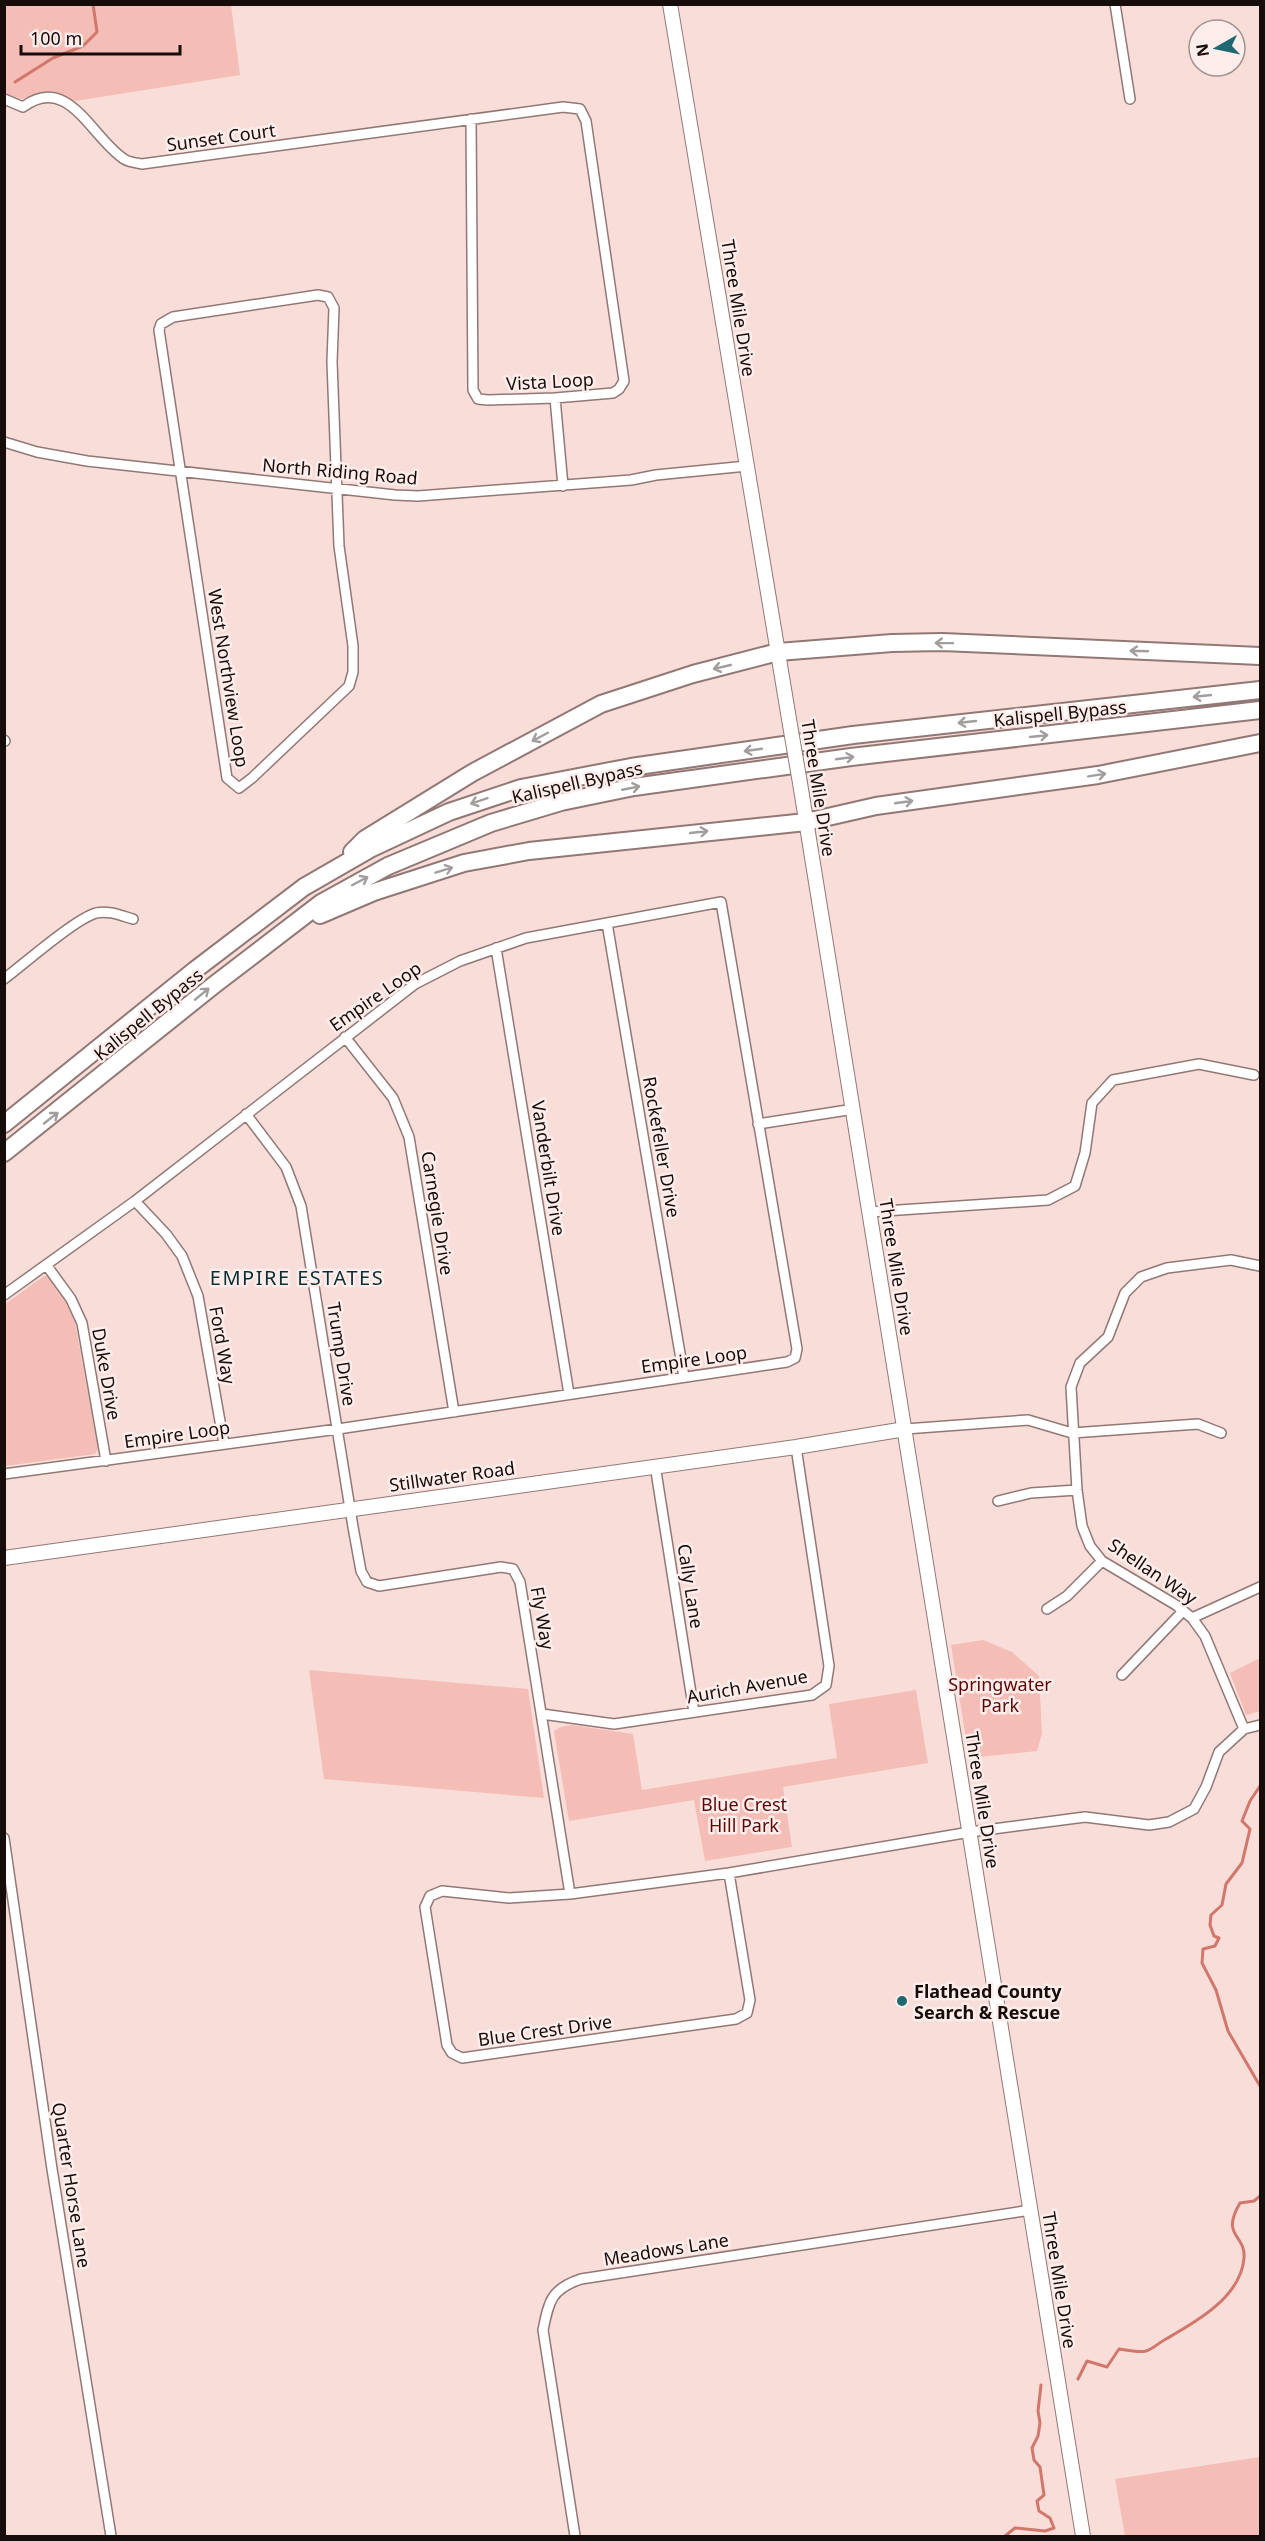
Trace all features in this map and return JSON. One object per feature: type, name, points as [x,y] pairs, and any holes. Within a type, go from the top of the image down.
[{"type":"highway","points":[[334,869],[365,839],[417,805],[601,704],[693,674],[778,652],[892,643],[942,642],[1260,656]]},
{"type":"highway","name":"Kalispell Bypass","points":[[4,1124],[195,970],[304,887],[370,849],[449,812],[521,788],[570,777],[853,735],[1260,690]]},
{"type":"highway","name":"Kalispell Bypass","points":[[4,1153],[214,985],[321,903],[388,866],[491,823],[561,802],[634,787],[851,757],[1260,710]]},
{"type":"highway","points":[[291,927],[374,892],[465,863],[529,851],[806,822],[876,806],[1098,775],[1260,743]]},
{"type":"main road","name":"Three Mile Drive","points":[[670,4],[854,1108],[1083,2536]]},
{"type":"main road","name":"Stillwater Road","points":[[4,1558],[796,1447],[905,1429]]},
{"type":"street","points":[[1115,4],[1130,99]]},
{"type":"street","name":"Sunset Court","points":[[4,99],[23,107],[36,97],[47,96],[66,102],[124,159],[142,164],[471,119]]},
{"type":"street","name":"Vista Loop","points":[[563,107],[580,109],[586,121],[624,381],[613,393],[488,400],[478,399],[473,390],[471,119],[563,107]]},
{"type":"street","points":[[180,472],[158,337],[161,324],[174,317],[323,295],[328,297],[334,308],[336,489]]},
{"type":"street","points":[[555,398],[563,486]]},
{"type":"street","name":"North Riding Road","points":[[4,442],[58,456],[180,472],[418,496],[563,486],[747,466]]},
{"type":"street","name":"West Northview Loop","points":[[180,472],[227,778],[239,788],[349,686],[353,672],[353,646],[339,546],[336,489]]},
{"type":"street","name":"Empire Loop","points":[[4,1295],[135,1201],[416,984],[460,961],[526,938],[721,902],[797,1349],[795,1358],[787,1362],[454,1412],[4,1474]]},
{"type":"street","points":[[4,979],[81,921],[97,913],[112,913],[133,919]]},
{"type":"street","name":"Rockefeller Drive","points":[[607,923],[684,1377]]},
{"type":"street","name":"Vanderbilt Drive","points":[[496,948],[569,1394]]},
{"type":"street","name":"Carnegie Drive","points":[[345,1037],[393,1098],[409,1137],[454,1412]]},
{"type":"street","points":[[870,1212],[1048,1200],[1075,1186],[1085,1154],[1092,1102],[1113,1080],[1199,1064],[1254,1075]]},
{"type":"street","points":[[758,1124],[854,1108]]},
{"type":"street","name":"Trump Drive","points":[[246,1114],[286,1167],[301,1206],[350,1508]]},
{"type":"street","name":"Ford Way","points":[[135,1201],[166,1234],[182,1256],[198,1296],[224,1444]]},
{"type":"street","name":"Shellan Way","points":[[1244,1729],[1205,1636],[1192,1618],[1102,1561],[1090,1546],[1082,1526],[1077,1490],[1071,1387],[1080,1363],[1108,1337],[1125,1293],[1141,1278],[1167,1268],[1231,1260],[1260,1266]]},
{"type":"street","name":"Duke Drive","points":[[47,1266],[71,1299],[82,1323],[106,1461]]},
{"type":"street","points":[[905,1429],[1028,1420],[1072,1433],[1198,1424],[1221,1434]]},
{"type":"street","name":"Aurich Avenue","points":[[542,1714],[614,1724],[812,1695],[826,1685],[829,1666],[796,1447]]},
{"type":"street","name":"Cally Lane","points":[[655,1466],[694,1712]]},
{"type":"street","points":[[998,1501],[1030,1493],[1077,1490]]},
{"type":"street","name":"Fly Way","points":[[350,1508],[361,1571],[367,1582],[379,1586],[501,1567],[513,1569],[520,1582],[570,1894]]},
{"type":"street","points":[[1047,1609],[1067,1596],[1102,1561]]},
{"type":"street","points":[[1192,1618],[1260,1587]]},
{"type":"street","points":[[1122,1675],[1183,1611]]},
{"type":"street","points":[[1244,1729],[1260,1725]]},
{"type":"street","name":"Blue Crest Drive","points":[[729,1873],[750,2000],[747,2013],[736,2019],[462,2058],[452,2054],[447,2045],[425,1907],[430,1896],[442,1891],[509,1898],[570,1894],[729,1873],[970,1832],[1085,1817],[1149,1825],[1169,1822],[1194,1809],[1206,1787],[1219,1752],[1244,1729]]},
{"type":"street","name":"Quarter Horse Lane","points":[[4,1839],[52,2169],[111,2536]]},
{"type":"street","name":"Meadows Lane","points":[[575,2536],[543,2330],[552,2296],[564,2285],[581,2279],[1031,2210]]},
{"type":"green space","points":[[4,5],[231,5],[240,75],[75,101],[52,91],[22,99],[5,94]]},
{"type":"green space","points":[[44,1276],[49,1276],[73,1311],[98,1449],[95,1454],[5,1466],[4,1305]]},
{"type":"green space","name":"Springwater Park","points":[[983,1640],[1012,1652],[1039,1676],[1042,1733],[1037,1751],[969,1758],[951,1645]]},
{"type":"green space","points":[[1260,1658],[1260,1711],[1246,1715],[1230,1673]]},
{"type":"green space","points":[[309,1670],[528,1689],[544,1798],[324,1779]]},
{"type":"green space","name":"Blue Crest Hill Park","points":[[916,1690],[928,1763],[783,1787],[792,1847],[705,1861],[694,1800],[569,1821],[554,1731],[561,1727],[571,1725],[633,1734],[642,1790],[837,1758],[829,1704]]},
{"type":"green space","points":[[1260,2457],[1260,2536],[1125,2536],[1115,2479]]},
{"type":"waterway","points":[[15,82],[53,58],[83,46],[97,32],[93,4]]},
{"type":"waterway","points":[[1260,1786],[1250,1801],[1242,1821],[1250,1829],[1242,1863],[1226,1884],[1222,1905],[1211,1915],[1210,1925],[1214,1936],[1219,1938],[1215,1946],[1203,1949],[1202,1963],[1216,1990],[1228,2031],[1260,2086]]},
{"type":"waterway","points":[[1078,2379],[1087,2361],[1107,2367],[1119,2349],[1140,2352],[1149,2350],[1203,2316],[1226,2296],[1235,2285],[1244,2258],[1244,2250],[1233,2229],[1235,2214],[1240,2203],[1254,2201],[1260,2196]]},
{"type":"waterway","points":[[1005,2536],[1015,2528],[1045,2531],[1054,2528],[1050,2518],[1039,2511],[1037,2501],[1044,2495],[1040,2467],[1034,2460],[1032,2448],[1038,2436],[1040,2423],[1038,2411],[1041,2385]]},
{"type":"place","name":"Flathead County Search & Rescue","points":[[902,2001]]},
{"type":"district","name":"EMPIRE ESTATES","points":[[297,1277]]}]
